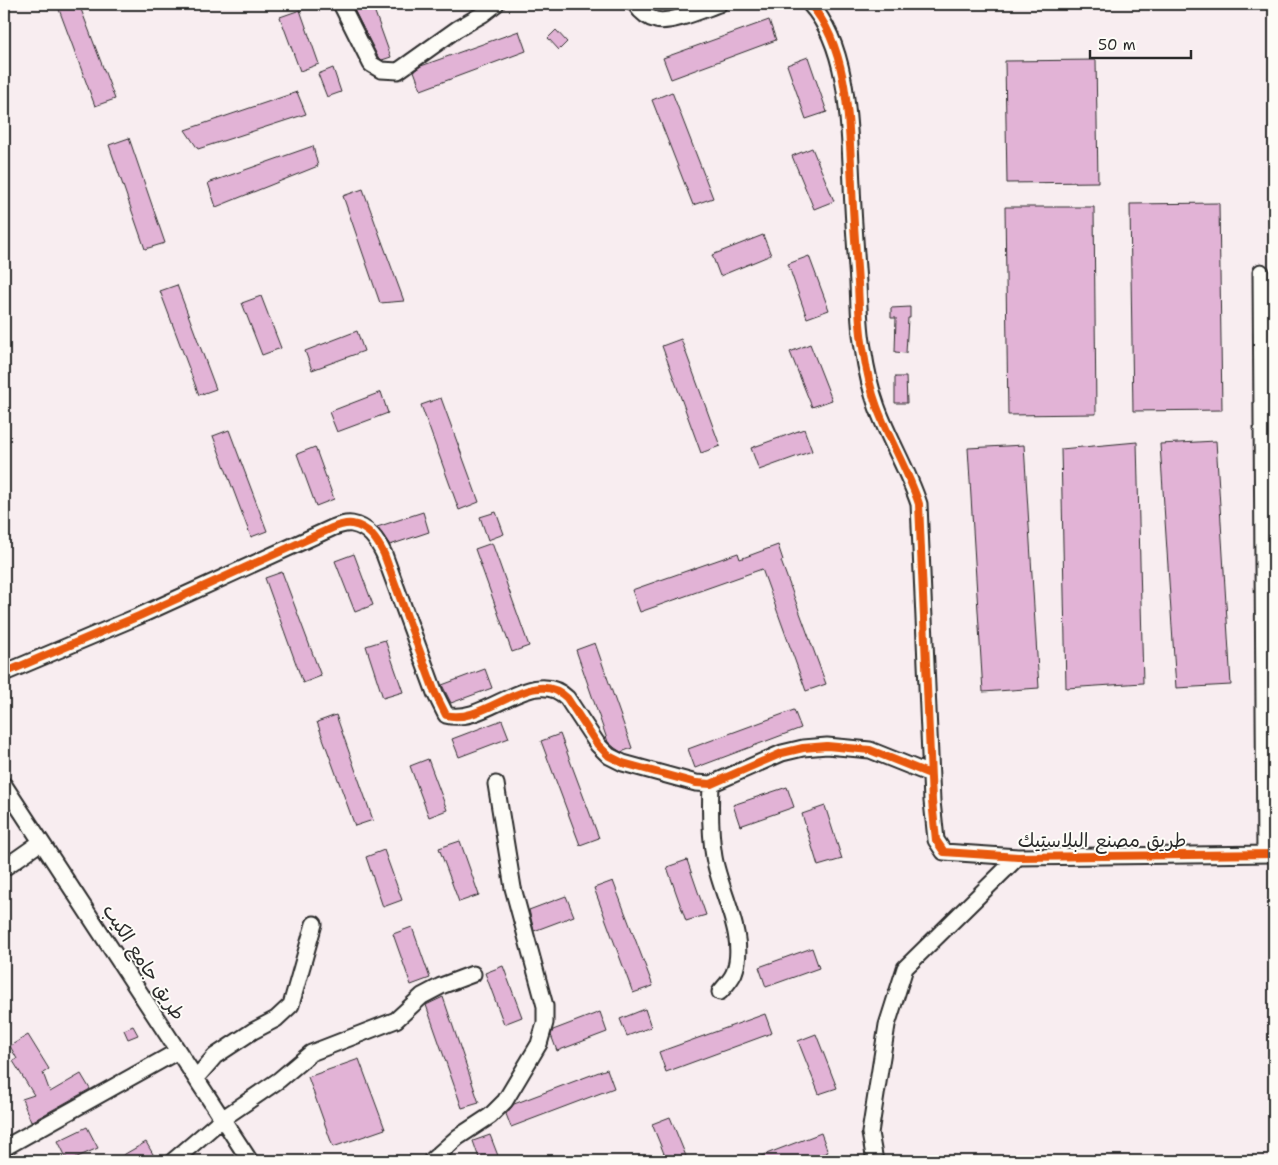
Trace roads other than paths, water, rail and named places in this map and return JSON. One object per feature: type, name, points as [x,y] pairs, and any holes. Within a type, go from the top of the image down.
[{"type":"street","points":[[341,4],[371,64],[389,72],[398,71],[496,4]]},
{"type":"street","points":[[634,4],[641,13],[655,20],[668,21],[720,4]]},
{"type":"street","points":[[4,673],[139,616],[332,528],[351,523],[367,531],[375,538],[384,554],[435,694],[446,715],[455,718],[468,715],[531,689],[550,688],[560,692],[567,698],[598,745],[609,756],[623,763],[696,783],[711,784],[782,753],[803,748],[827,746],[870,750],[930,774],[920,504],[912,480],[876,406],[868,379],[862,345],[848,105],[832,39],[825,23],[810,4]]},
{"type":"street","points":[[1261,272],[1270,854]]},
{"type":"street","name":"طريق مصنع البلاستيك","points":[[930,774],[936,840],[944,852],[1018,857],[1270,854]]},
{"type":"street","points":[[431,1161],[458,1137],[490,1116],[505,1102],[539,1044],[545,1023],[545,1006],[542,993],[525,938],[513,888],[496,784]]},
{"type":"street","points":[[711,784],[711,839],[714,860],[732,917],[738,952],[734,972],[720,992]]},
{"type":"street","name":"طريق جامع الكيب","points":[[4,785],[250,1161]]},
{"type":"street","points":[[4,868],[41,842]]},
{"type":"street","points":[[875,1161],[870,1133],[887,1025],[905,968],[1018,857]]},
{"type":"street","points":[[196,1078],[215,1056],[276,1018],[291,1005],[314,924]]},
{"type":"street","points":[[173,1161],[222,1119],[280,1080],[311,1053],[396,1020],[422,996],[441,986],[473,974]]},
{"type":"street","points":[[4,1148],[178,1051]]}]
